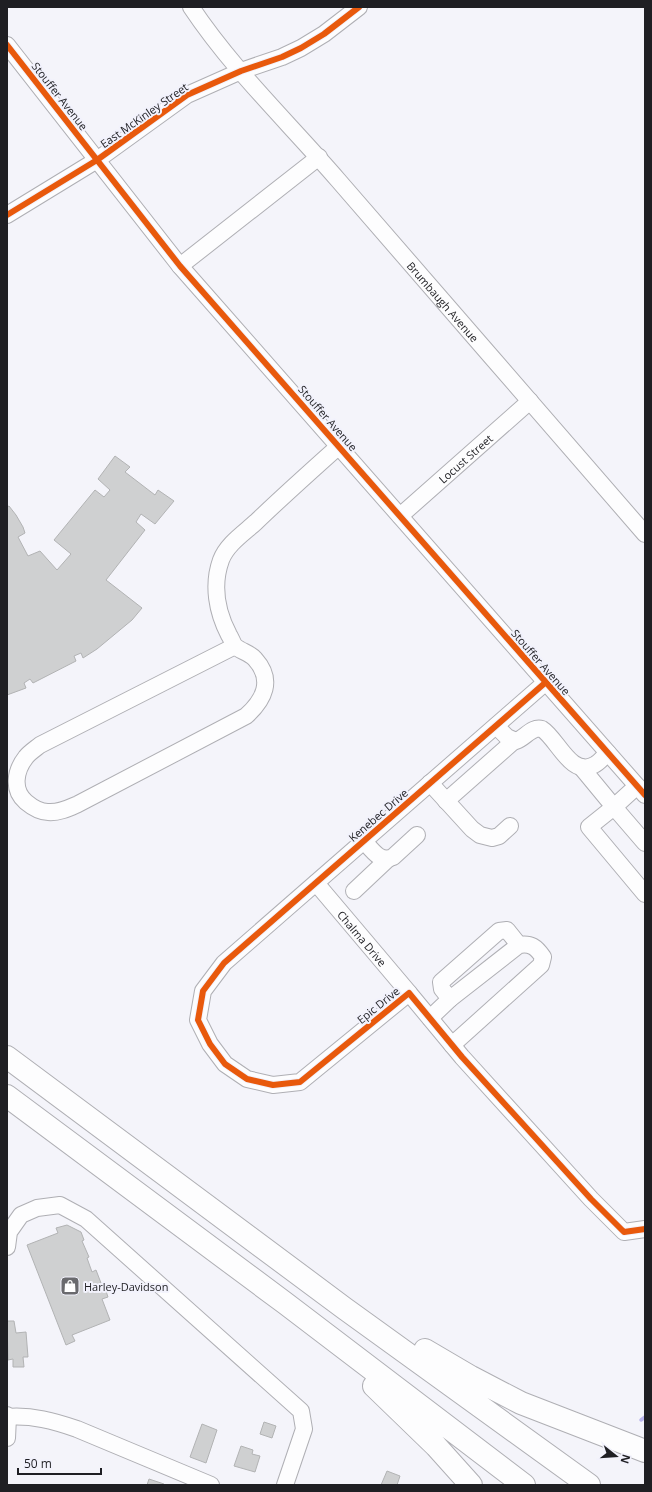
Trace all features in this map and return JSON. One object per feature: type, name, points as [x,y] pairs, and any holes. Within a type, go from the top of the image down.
[{"type":"highway","points":[[7,1057],[351,1312],[589,1485]]},
{"type":"highway","points":[[7,1096],[285,1302],[524,1485]]},
{"type":"highway","points":[[141,1196],[182,1236],[298,1324],[363,1376],[390,1400],[436,1446],[471,1485]]},
{"type":"highway","points":[[225,1219],[248,1226],[430,1354],[471,1377],[521,1403],[645,1451]]},
{"type":"street","name":"Brumbaugh Avenue","points":[[191,7],[203,26],[241,71],[319,157],[645,534]]},
{"type":"street","name":"East McKinley Street","points":[[7,214],[97,160],[187,95],[241,71],[282,57],[301,48],[324,34],[359,7]]},
{"type":"street","name":"Stouffer Avenue","points":[[7,45],[180,266],[641,791]]},
{"type":"street","points":[[180,266],[319,157]]},
{"type":"street","name":"Locust Street","points":[[400,516],[530,401]]},
{"type":"street","points":[[235,646],[40,745],[26,756],[17,772],[16,788],[23,799],[34,808],[48,812],[64,810],[246,716],[256,707],[263,696],[266,681],[263,671],[255,659],[245,650],[235,646],[224,626],[218,608],[216,590],[217,572],[222,558],[230,546],[292,487],[339,446]]},
{"type":"street","name":"Kenebec Drive","points":[[224,963],[546,682]]},
{"type":"street","points":[[496,726],[507,737],[514,741]]},
{"type":"street","points":[[446,801],[514,741],[521,740],[537,728],[542,729],[576,766],[586,768],[594,765],[608,753]]},
{"type":"street","points":[[582,767],[645,843]]},
{"type":"street","points":[[430,783],[480,836],[492,838],[499,836],[510,826]]},
{"type":"street","points":[[641,791],[614,807],[589,827],[645,894]]},
{"type":"street","points":[[354,891],[388,859],[393,857],[418,835]]},
{"type":"street","points":[[364,841],[376,855],[383,859],[388,859]]},
{"type":"street","name":"Chalma Drive","points":[[316,883],[409,992]]},
{"type":"street","points":[[450,999],[442,989],[441,982],[499,931],[506,930],[519,945]]},
{"type":"street","points":[[430,1018],[450,999],[519,945],[526,944],[533,946],[542,957],[541,965],[452,1045]]},
{"type":"street","name":"Epic Drive","points":[[224,963],[203,991],[198,1020],[210,1044],[225,1064],[247,1079],[273,1085],[300,1082],[409,992],[452,1045],[591,1199],[624,1232],[645,1229]]},
{"type":"street","points":[[7,1247],[9,1232],[21,1215],[37,1208],[60,1205],[86,1219],[301,1411],[304,1429],[285,1485]]},
{"type":"street","points":[[7,1438],[7,1417],[33,1417],[55,1421],[211,1485]]},
{"type":"building","points":[[115,456],[130,467],[125,472],[155,495],[158,490],[174,501],[155,524],[141,514],[136,522],[145,530],[106,580],[142,608],[132,620],[97,649],[83,658],[81,653],[74,656],[76,661],[33,683],[30,679],[24,683],[26,688],[7,695],[7,507],[9,506],[23,527],[25,533],[18,537],[28,556],[40,551],[57,570],[71,554],[54,540],[95,490],[104,497],[110,490],[98,479]]},
{"type":"building","name":"Harley-Davidson","points":[[67,1225],[81,1232],[84,1240],[82,1241],[89,1257],[87,1258],[92,1272],[96,1270],[101,1283],[97,1284],[99,1290],[105,1288],[108,1297],[102,1299],[110,1320],[72,1335],[75,1341],[66,1345],[27,1245],[58,1233],[56,1228]]},
{"type":"building","points":[[7,1321],[14,1321],[16,1333],[26,1332],[28,1357],[23,1357],[24,1367],[13,1367],[13,1359],[8,1360]]},
{"type":"building","points":[[264,1422],[276,1426],[272,1438],[260,1434]]},
{"type":"building","points":[[202,1424],[217,1430],[206,1463],[190,1457]]},
{"type":"building","points":[[241,1446],[253,1450],[252,1454],[260,1456],[255,1472],[234,1466]]},
{"type":"building","points":[[387,1471],[400,1476],[397,1485],[381,1485]]},
{"type":"building","points":[[149,1479],[164,1484],[164,1485],[147,1485]]},
{"type":"waterway","points":[[641,1420],[645,1417]]},
{"type":"cycle path","points":[[7,215],[97,160],[187,95],[241,71],[282,57],[301,48],[324,34],[359,7]]},
{"type":"cycle path","points":[[7,45],[180,266],[645,795]]},
{"type":"cycle path","points":[[546,682],[224,963],[203,991],[198,1020],[210,1044],[225,1064],[247,1079],[273,1085],[300,1082],[409,993],[462,1057],[591,1199],[624,1232],[645,1229]]},
{"type":"place","name":"Harley-Davidson","points":[[70,1286]]}]
